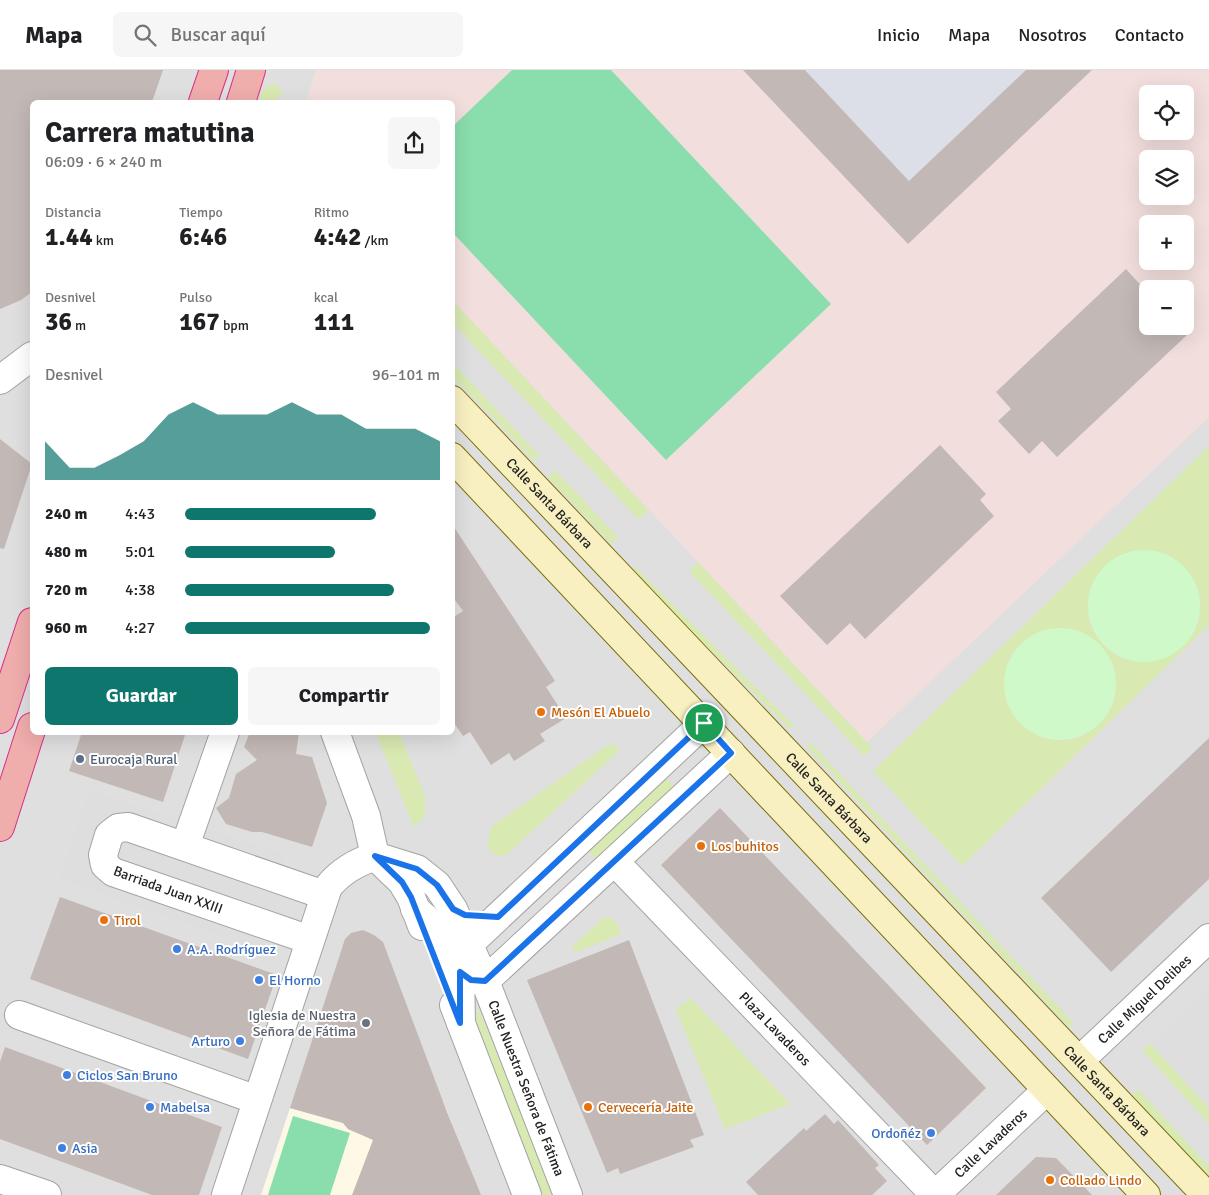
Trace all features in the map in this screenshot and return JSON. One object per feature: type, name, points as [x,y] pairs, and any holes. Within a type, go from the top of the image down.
[{"type":"highway","points":[[204,100],[214,70]]},
{"type":"highway","points":[[242,100],[251,70]]},
{"type":"highway","points":[[0,719],[30,628]]},
{"type":"highway","points":[[0,827],[30,733]]},
{"type":"main road","name":"Calle Santa Bárbara","points":[[455,403],[1206,1195]]},
{"type":"main road","points":[[455,460],[1146,1195]]},
{"type":"street","points":[[0,380],[30,358]]},
{"type":"street","points":[[460,1023],[460,972],[469,944],[704,723]]},
{"type":"street","points":[[184,846],[224,735]]},
{"type":"street","points":[[336,735],[366,816],[375,856],[402,882],[411,897],[527,1195]]},
{"type":"street","points":[[415,909],[431,922],[442,937],[460,972],[471,980],[485,981],[731,753]]},
{"type":"street","name":"Barriada Juan XXIII","points":[[310,940],[113,872],[105,865],[103,854],[109,835],[118,828],[128,827],[324,895]]},
{"type":"street","points":[[226,1195],[324,895],[328,887],[342,873],[359,862],[375,856]]},
{"type":"street","name":"Calle Nuestra Señora de Fátima","points":[[375,856],[417,869],[437,885],[453,909],[485,981],[568,1195]]},
{"type":"street","name":"Plaza Lavaderos","points":[[615,862],[935,1195]]},
{"type":"street","points":[[453,909],[465,915],[498,917]]},
{"type":"street","name":"Calle Miguel Delibes","points":[[1079,1061],[1209,938]]},
{"type":"street","points":[[19,1015],[257,1100]]},
{"type":"street","name":"Calle Lavaderos","points":[[935,1195],[1047,1090]]},
{"type":"street","points":[[0,1179],[47,1195]]},
{"type":"shaded area","points":[[0,70],[1209,70],[1209,1195],[0,1195]]},
{"type":"shaded area","points":[[316,70],[1209,70],[1209,417],[867,742],[455,303],[455,100],[307,100]]},
{"type":"shaded area","points":[[805,70],[1026,70],[909,181]]},
{"type":"shaded area","points":[[89,791],[281,853],[288,874],[261,949],[59,879]]},
{"type":"shaded area","points":[[1209,986],[1209,1108],[1150,1043]]},
{"type":"shaded area","points":[[443,1101],[480,1195],[261,1195],[290,1108],[343,1123],[348,1129],[357,1133]]},
{"type":"green space","points":[[512,70],[611,70],[831,304],[666,460],[455,235],[455,124]]},
{"type":"green space","points":[[274,82],[283,93],[276,100],[258,100],[263,90]]},
{"type":"green space","points":[[455,303],[649,511],[638,519],[455,326]]},
{"type":"green space","points":[[455,365],[540,456],[534,461],[455,380]]},
{"type":"green space","points":[[1209,446],[1209,625],[962,866],[873,771]],"holes":[[[1166,554],[1179,562],[1190,574],[1201,604],[1199,620],[1193,635],[1123,659],[1102,643],[1095,634],[1091,624],[1089,603],[1096,578]],[[1050,629],[1069,631],[1101,649],[1109,657],[1115,673],[1116,687],[1114,698],[1105,717],[1088,732],[1068,740],[1038,737],[1011,656],[1028,640]]]},
{"type":"green space","points":[[555,470],[618,537],[611,544],[548,477]]},
{"type":"green space","points":[[1144,550],[1165,554],[1184,566],[1196,585],[1200,606],[1196,627],[1184,646],[1165,658],[1144,662],[1123,658],[1104,646],[1092,627],[1088,606],[1092,585],[1104,566],[1123,554]]},
{"type":"green space","points":[[698,562],[872,748],[864,756],[689,571]]},
{"type":"green space","points":[[635,567],[794,725],[790,729],[631,571]]},
{"type":"green space","points":[[1060,628],[1081,632],[1100,644],[1112,663],[1116,684],[1112,705],[1100,724],[1081,736],[1060,740],[1039,736],[1020,724],[1008,705],[1004,684],[1008,663],[1020,644],[1039,632]]},
{"type":"green space","points":[[377,735],[400,735],[425,796],[425,815],[414,828]]},
{"type":"green space","points":[[811,743],[1074,1023],[1069,1027],[807,747]]},
{"type":"green space","points":[[609,744],[619,749],[617,753],[506,855],[497,856],[487,848],[491,827]]},
{"type":"green space","points":[[663,775],[677,790],[600,863],[586,848]]},
{"type":"green space","points":[[604,917],[611,918],[616,922],[620,935],[575,952],[573,951],[573,946]]},
{"type":"green space","points":[[691,998],[790,1104],[725,1129],[676,1009]]},
{"type":"green space","points":[[478,1007],[554,1195],[541,1195],[475,1030]]},
{"type":"green space","points":[[1150,1043],[1209,1108],[1209,1124],[1142,1050]]},
{"type":"green space","points":[[1138,1089],[1209,1166],[1209,1179],[1132,1095]]},
{"type":"green space","points":[[293,1116],[350,1133],[330,1195],[268,1195]]},
{"type":"building","points":[[0,70],[163,70],[153,100],[30,100],[30,293],[21,300],[0,309]]},
{"type":"building","points":[[743,70],[805,70],[909,181],[1026,70],[1092,70],[908,244]]},
{"type":"building","points":[[1126,269],[1139,283],[1139,335],[1187,335],[1057,457],[1042,441],[1029,454],[998,421],[1011,409],[996,392]]},
{"type":"building","points":[[0,439],[30,462],[30,470],[4,549],[0,548]]},
{"type":"building","points":[[940,445],[986,494],[980,500],[994,516],[865,639],[850,623],[827,645],[780,596]]},
{"type":"building","points":[[455,529],[555,681],[546,687],[566,718],[540,734],[545,741],[514,761],[509,753],[491,765],[470,732],[463,736],[455,724],[455,616],[463,611],[455,600]]},
{"type":"building","points":[[81,735],[185,735],[163,802],[69,771]]},
{"type":"building","points":[[249,735],[299,735],[296,754],[312,757],[327,803],[312,847],[262,832],[252,832],[226,824],[216,808],[229,798],[236,774],[257,760],[244,747]]},
{"type":"building","points":[[1209,738],[1209,879],[1111,972],[1041,898]]},
{"type":"building","points":[[720,808],[986,1088],[927,1145],[661,865]]},
{"type":"building","points":[[60,897],[277,975],[248,1059],[30,979]]},
{"type":"building","name":"Iglesia de Nuestra Señora de Fátima","points":[[363,930],[383,942],[447,1112],[481,1195],[352,1195],[373,1140],[348,1129],[343,1123],[290,1108],[345,939],[351,933]]},
{"type":"building","points":[[629,940],[704,1135],[690,1140],[694,1147],[620,1174],[618,1168],[607,1173],[527,980]]},
{"type":"building","points":[[5,1047],[222,1127],[199,1195],[152,1195],[0,1139],[0,1062]]},
{"type":"building","points":[[825,1114],[834,1124],[838,1120],[879,1165],[875,1168],[887,1181],[872,1195],[758,1195],[746,1182],[804,1128],[806,1131]]},
{"type":"building","points":[[1036,1157],[1056,1158],[1092,1195],[996,1195]]},
{"type":"place","name":"Mesón El Abuelo","points":[[541,712]]},
{"type":"place","name":"Eurocaja Rural","points":[[80,759]]},
{"type":"place","name":"Los buhitos","points":[[701,846]]},
{"type":"place","name":"Tirol","points":[[104,920]]},
{"type":"place","name":"A.A. Rodríguez","points":[[177,949]]},
{"type":"place","name":"El Horno","points":[[259,980]]},
{"type":"place","name":"Iglesia de Nuestra Señora de Fátima","points":[[366,1023]]},
{"type":"place","name":"Arturo","points":[[240,1041]]},
{"type":"place","name":"Ciclos San Bruno","points":[[67,1075]]},
{"type":"place","name":"Mabelsa","points":[[150,1107]]},
{"type":"place","name":"Cervecería Jaite","points":[[588,1107]]},
{"type":"place","name":"Ordoñéz","points":[[931,1133]]},
{"type":"place","name":"Asia","points":[[62,1148]]},
{"type":"place","name":"Collado Lindo","points":[[1050,1180]]},
{"type":"route","points":[[704,723],[731,753],[485,981],[471,980],[460,972],[460,1023],[411,897],[402,882],[375,856],[417,869],[437,885],[453,909],[465,915],[498,917],[704,723]]}]
